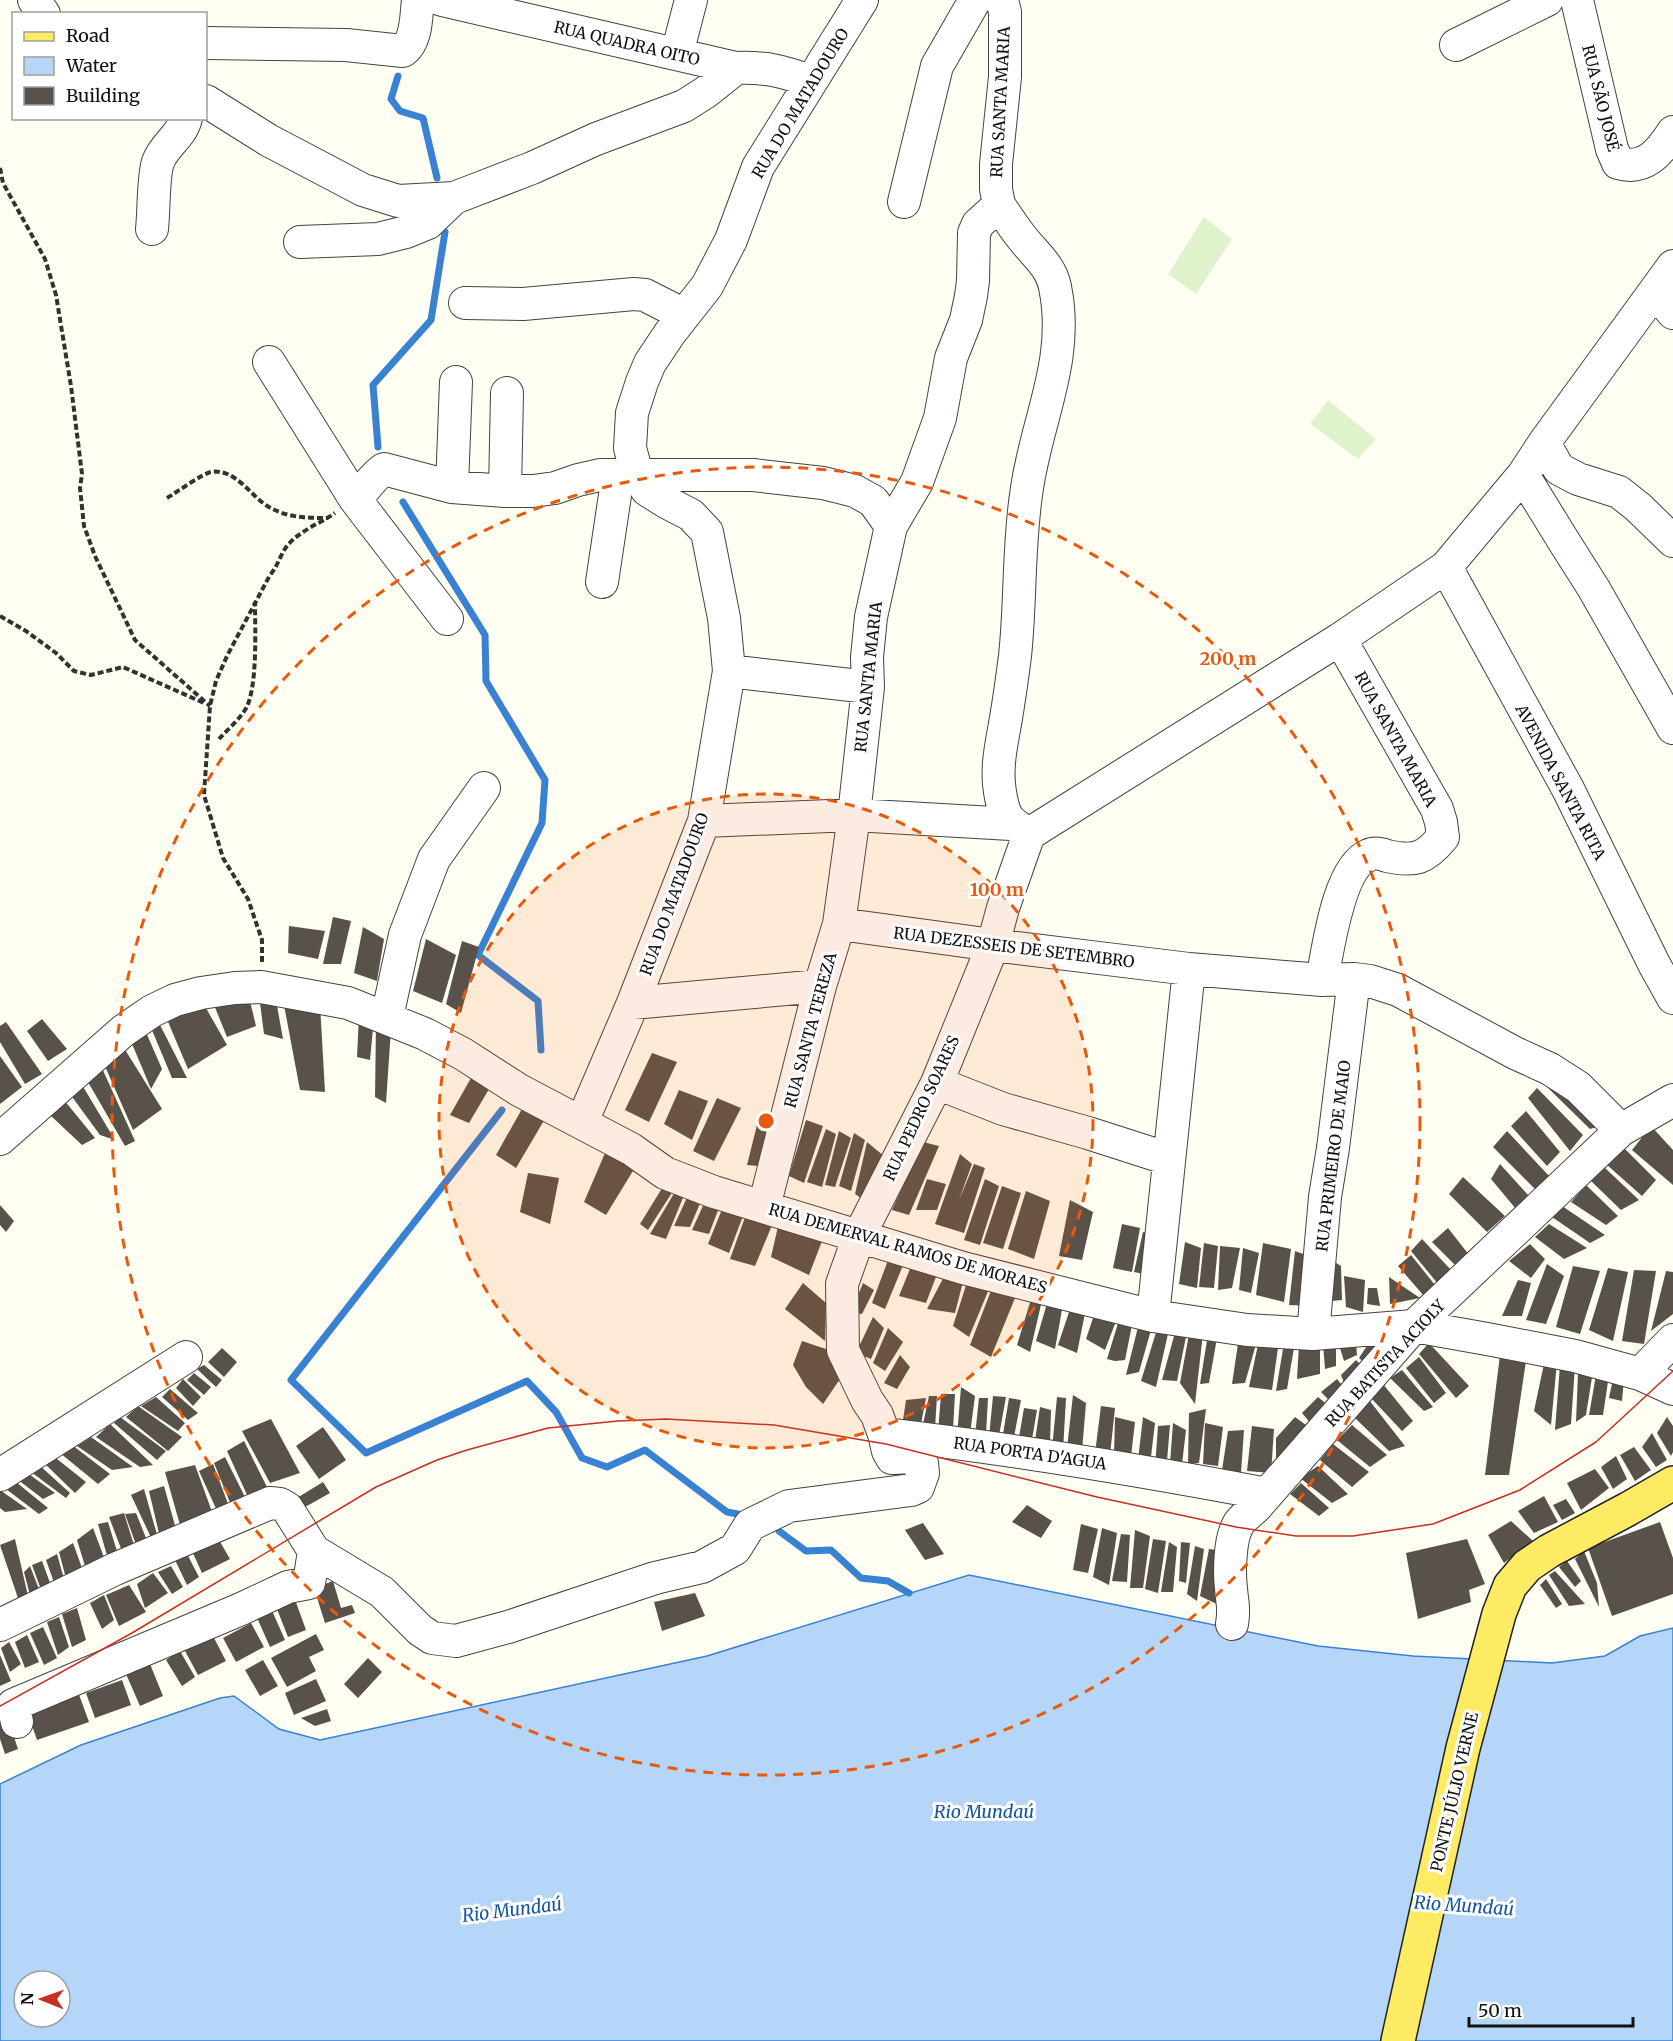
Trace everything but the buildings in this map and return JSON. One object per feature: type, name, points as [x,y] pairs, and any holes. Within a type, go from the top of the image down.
[{"type":"main road","name":"PONTE JÚLIO VERNE","points":[[1398,2041],[1463,1748],[1499,1614],[1510,1586],[1527,1566],[1548,1551],[1673,1483]]},
{"type":"street","points":[[207,43],[346,45],[403,51],[409,47],[413,35],[418,0]]},
{"type":"street","name":"RUA QUADRA OITO","points":[[442,0],[736,68],[784,71],[810,81]]},
{"type":"street","points":[[677,54],[691,0]]},
{"type":"street","name":"RUA DO MATADOURO","points":[[582,1122],[633,1003],[704,821],[729,670],[724,618],[707,532],[691,515],[647,490],[627,474],[632,413],[650,363],[707,286],[730,240],[758,166],[862,0]]},
{"type":"street","points":[[903,202],[937,66],[975,0]]},
{"type":"street","name":"RUA SANTA MARIA","points":[[1002,0],[1005,12],[1005,77],[996,164],[996,189],[999,205],[1020,236],[1052,275],[1059,329],[1059,348],[1027,485],[1022,526],[1017,635],[998,765],[999,790],[1004,812],[1020,829]]},
{"type":"street","points":[[1456,45],[1547,0]]},
{"type":"street","name":"RUA SÃO JOSÉ","points":[[1577,0],[1612,149],[1618,163],[1627,165],[1649,162],[1673,132]]},
{"type":"street","points":[[207,102],[268,140],[363,190],[398,201],[454,198],[532,168],[596,139],[684,106],[736,68]]},
{"type":"street","points":[[152,229],[158,163],[166,147],[184,127],[186,120]]},
{"type":"street","points":[[300,242],[378,239],[406,232],[428,223],[454,198]]},
{"type":"street","name":"RUA SANTA MARIA","points":[[839,924],[868,687],[867,657],[871,617],[891,526],[917,482],[940,418],[951,358],[966,320],[974,281],[974,233],[978,224],[999,205]]},
{"type":"street","points":[[704,821],[854,815],[1020,829],[1340,639],[1446,567],[1524,475],[1544,443],[1667,290]]},
{"type":"street","points":[[465,303],[524,304],[634,294],[645,295],[684,315]]},
{"type":"street","points":[[269,362],[355,500],[447,619]]},
{"type":"street","points":[[452,487],[456,382]]},
{"type":"street","points":[[505,491],[507,393]]},
{"type":"street","points":[[1544,443],[1559,469],[1578,479],[1619,492],[1673,541]]},
{"type":"street","points":[[355,500],[384,469],[452,487],[505,491],[555,488],[578,480],[627,474],[753,475],[823,483],[855,491],[873,501],[891,526]]},
{"type":"street","points":[[602,582],[627,474]]},
{"type":"street","points":[[1524,475],[1594,589],[1673,728]]},
{"type":"street","name":"AVENIDA SANTA RITA","points":[[1446,567],[1568,789],[1664,955],[1673,998]]},
{"type":"street","name":"RUA SANTA MARIA","points":[[1322,980],[1344,883],[1357,865],[1369,855],[1380,854],[1408,860],[1430,852],[1443,837],[1437,809],[1340,639]]},
{"type":"street","points":[[729,670],[868,687]]},
{"type":"street","points":[[387,1017],[405,936],[434,859],[484,788]]},
{"type":"street","name":"RUA PEDRO SOARES","points":[[884,1434],[877,1415],[867,1400],[843,1350],[842,1284],[859,1236],[937,1083],[993,945],[1020,829]]},
{"type":"street","name":"RUA DEZESSEIS DE SETEMBRO","points":[[839,924],[1189,969],[1322,980],[1354,979],[1384,985],[1428,1005],[1515,1053],[1550,1069],[1578,1088],[1621,1130]]},
{"type":"street","name":"RUA SANTA TEREZA","points":[[764,1207],[820,986],[839,924]]},
{"type":"street","points":[[1153,1316],[1189,969]]},
{"type":"street","name":"RUA PRIMEIRO DE MAIO","points":[[1313,1334],[1325,1197],[1354,979]]},
{"type":"street","points":[[633,1003],[820,986]]},
{"type":"street","name":"RUA DEMERVAL RAMOS DE MORAES","points":[[0,1139],[123,1031],[152,1011],[175,1000],[201,993],[235,987],[261,987],[348,1004],[387,1017],[425,1034],[463,1054],[519,1090],[631,1149],[665,1173],[714,1192],[963,1268],[1153,1316],[1246,1330],[1313,1334],[1414,1326],[1575,1356],[1640,1374],[1673,1389]]},
{"type":"street","points":[[937,1083],[1003,1109],[1169,1159]]},
{"type":"street","name":"RUA BATISTA ACIOLY","points":[[1232,1624],[1235,1608],[1230,1587],[1231,1555],[1236,1527],[1414,1326],[1621,1130],[1673,1100]]},
{"type":"street","points":[[1640,1374],[1673,1340]]},
{"type":"street","points":[[0,1475],[186,1357]]},
{"type":"street","points":[[1,1622],[115,1569],[270,1503],[280,1504],[287,1508],[314,1551],[382,1592],[420,1630],[432,1638],[456,1641],[508,1627],[655,1578],[702,1567],[735,1549],[750,1525],[789,1506],[911,1490],[918,1487],[923,1473],[922,1463],[915,1457],[892,1458],[884,1434]]},
{"type":"street","name":"RUA PORTA D'AGUA","points":[[884,1434],[994,1447],[1143,1470],[1267,1494]]},
{"type":"street","points":[[17,1722],[13,1705],[288,1587],[309,1583],[314,1551]]},
{"type":"path","points":[[0,168],[3,183],[45,259],[56,295],[82,474],[80,488],[84,526],[95,556],[135,640],[210,706]]},
{"type":"path","points":[[167,498],[210,472],[221,473],[231,476],[268,507],[296,518],[328,518]]},
{"type":"path","points":[[261,987],[262,940],[248,899],[223,858],[204,795],[210,706],[216,681],[227,656],[255,601],[278,566],[285,549],[296,537],[355,500]]},
{"type":"path","points":[[219,739],[245,710],[249,700],[255,657],[255,601]]},
{"type":"path","points":[[0,616],[26,631],[56,653],[74,671],[91,675],[123,667],[210,706]]},
{"type":"green space","points":[[1204,217],[1232,239],[1196,294],[1168,274]]},
{"type":"green space","points":[[1328,400],[1376,439],[1358,459],[1310,424]]},
{"type":"water","name":"Rio Mundaú","points":[[969,1575],[1318,1646],[1413,1656],[1552,1663],[1605,1656],[1640,1636],[1673,1628],[1673,2041],[0,2041],[0,1784],[81,1745],[220,1698],[234,1696],[279,1729],[320,1740],[707,1656]]},
{"type":"waterway","points":[[398,76],[391,99],[400,111],[423,118],[437,178]]},
{"type":"waterway","points":[[378,447],[373,385],[431,320],[445,232]]},
{"type":"waterway","points":[[403,502],[485,635],[486,681],[545,780],[542,823],[478,955],[538,1001],[541,1050]]},
{"type":"waterway","points":[[502,1110],[291,1380],[366,1453],[527,1381],[556,1412],[582,1458],[607,1467],[645,1450],[727,1512],[743,1515]]},
{"type":"waterway","points":[[779,1531],[806,1551],[831,1550],[861,1578],[888,1581],[909,1593]]},
{"type":"tram line","points":[[0,1706],[132,1633],[376,1487],[437,1460],[548,1428],[666,1419],[774,1425],[886,1444],[1097,1497],[1236,1527],[1296,1536],[1353,1536],[1433,1524],[1520,1490],[1596,1442],[1673,1371]]}]
